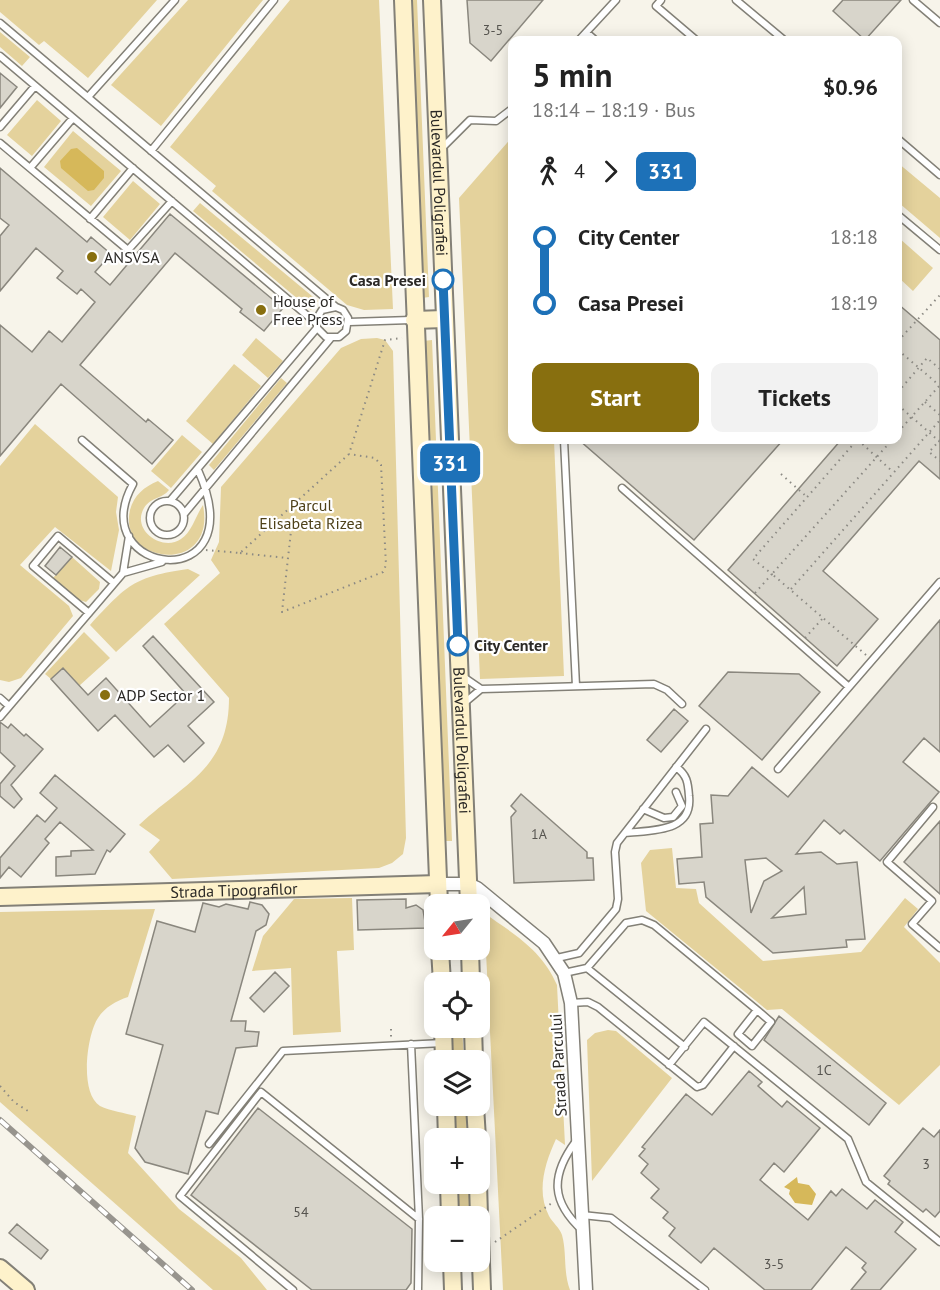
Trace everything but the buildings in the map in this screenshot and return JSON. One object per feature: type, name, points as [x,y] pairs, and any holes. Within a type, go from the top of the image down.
[{"type":"main road","name":"Bulevardul Poligrafiei","points":[[403,0],[438,894]]},
{"type":"main road","name":"Bulevardul Poligrafiei","points":[[432,0],[468,894]]},
{"type":"main road","points":[[414,320],[444,319]]},
{"type":"main road","name":"Strada Tipografilor","points":[[0,897],[438,884]]},
{"type":"main road","points":[[0,1268],[26,1290]]},
{"type":"main road","points":[[452,1272],[453,1290]]},
{"type":"main road","points":[[482,1272],[482,1290]]},
{"type":"street","name":"Strada Tipografilor","points":[[438,884],[468,884]]},
{"type":"street","name":"Strada Parcului","points":[[468,884],[493,899],[544,943],[557,958],[564,973],[572,1003],[586,1290]]},
{"type":"lane","points":[[88,97],[175,0]]},
{"type":"lane","points":[[151,151],[274,0]]},
{"type":"lane","points":[[584,36],[616,0]]},
{"type":"lane","points":[[661,0],[656,6],[691,36]]},
{"type":"lane","points":[[736,0],[779,36]]},
{"type":"lane","points":[[913,0],[940,23]]},
{"type":"lane","points":[[0,23],[346,314],[349,322],[344,335],[330,339],[184,514]]},
{"type":"lane","points":[[587,33],[591,36]]},
{"type":"lane","points":[[0,57],[172,201],[317,326],[322,335],[330,339]]},
{"type":"lane","points":[[0,127],[35,86]]},
{"type":"lane","points":[[438,153],[470,120],[496,121],[508,112]]},
{"type":"lane","points":[[30,168],[73,118]]},
{"type":"lane","points":[[902,142],[940,175]]},
{"type":"lane","points":[[0,143],[130,250],[172,201]]},
{"type":"lane","points":[[90,219],[133,168]]},
{"type":"lane","points":[[902,217],[940,250]]},
{"type":"lane","points":[[170,501],[317,326],[322,310],[336,307]]},
{"type":"lane","points":[[349,322],[414,320]]},
{"type":"lane","points":[[82,440],[133,483],[124,504],[125,525],[129,536],[144,554],[165,561]]},
{"type":"lane","points":[[564,444],[576,686]]},
{"type":"lane","points":[[0,717],[123,573],[165,561],[178,561],[198,550],[208,532],[210,523],[206,488],[198,470]]},
{"type":"lane","points":[[622,488],[849,687]]},
{"type":"lane","points":[[170,501],[179,505],[184,514],[183,525],[176,533],[166,535],[155,531],[150,521],[152,510],[159,503],[170,501]]},
{"type":"lane","points":[[89,613],[33,566],[58,536],[114,583]]},
{"type":"lane","points":[[123,573],[129,536]]},
{"type":"lane","points":[[778,770],[940,582]]},
{"type":"lane","points":[[459,674],[481,689],[654,684],[667,690],[682,704]]},
{"type":"lane","points":[[460,706],[481,689]]},
{"type":"lane","points":[[0,698],[9,706]]},
{"type":"lane","points":[[557,958],[579,953],[616,909],[618,899],[615,848],[706,729]]},
{"type":"lane","points":[[625,833],[673,827],[683,819],[689,806],[687,780],[676,767]]},
{"type":"lane","points":[[643,809],[664,818],[673,817],[682,806],[676,792]]},
{"type":"lane","points":[[933,807],[886,862],[932,901],[912,924],[940,948]]},
{"type":"lane","points":[[564,973],[587,968],[626,922],[642,920],[654,925],[758,1010],[771,1022],[752,1046],[738,1034],[758,1010]]},
{"type":"lane","points":[[587,968],[685,1047]]},
{"type":"lane","points":[[572,1003],[594,1004],[694,1085],[700,1086],[734,1046]]},
{"type":"lane","points":[[669,1065],[704,1022],[848,1140],[866,1182],[940,1242]]},
{"type":"lane","points":[[209,1143],[283,1051],[411,1044],[432,1038]]},
{"type":"lane","points":[[411,1044],[419,1219],[418,1290]]},
{"type":"lane","points":[[293,1290],[180,1196],[261,1092],[419,1219]]},
{"type":"lane","points":[[578,1138],[561,1164],[558,1180],[559,1197],[564,1212],[583,1232]]},
{"type":"lane","points":[[582,1215],[611,1218],[705,1290]]},
{"type":"path","points":[[902,338],[940,295]]},
{"type":"path","points":[[240,553],[349,454],[385,340],[408,337]]},
{"type":"path","points":[[902,353],[940,385],[902,428]]},
{"type":"path","points":[[902,387],[927,358],[940,369]]},
{"type":"path","points":[[925,402],[940,415]]},
{"type":"path","points":[[902,408],[940,441],[930,452],[940,461]]},
{"type":"path","points":[[790,590],[940,420]]},
{"type":"path","points":[[853,444],[753,559],[873,660]]},
{"type":"path","points":[[862,444],[894,472]]},
{"type":"path","points":[[749,600],[888,444]]},
{"type":"path","points":[[294,504],[280,610],[284,613],[379,574],[386,568],[380,462],[375,458],[349,454]]},
{"type":"path","points":[[781,474],[807,497]]},
{"type":"path","points":[[198,550],[287,558]]},
{"type":"path","points":[[800,644],[823,618]]},
{"type":"path","points":[[0,1086],[14,1102],[28,1111]]},
{"type":"path","points":[[490,1247],[559,1197]]},
{"type":"green space","points":[[0,0],[157,0],[88,78],[44,41],[39,45],[0,12]]},
{"type":"green space","points":[[188,0],[263,0],[161,126],[111,85]]},
{"type":"green space","points":[[290,0],[379,0],[393,309],[364,310],[347,305],[212,191],[216,186],[170,147]]},
{"type":"green space","points":[[410,0],[417,0],[429,297],[422,298]]},
{"type":"green space","points":[[0,32],[30,57],[22,66],[0,47]]},
{"type":"green space","points":[[37,100],[61,121],[32,156],[7,135]]},
{"type":"green space","points":[[73,131],[121,171],[91,206],[44,167]]},
{"type":"green space","points":[[508,142],[508,444],[554,444],[564,676],[480,679],[459,198]]},
{"type":"green space","points":[[902,166],[940,198],[940,238],[902,206]]},
{"type":"green space","points":[[133,181],[160,204],[130,240],[103,217]]},
{"type":"green space","points":[[200,203],[318,301],[311,310],[193,211]]},
{"type":"green space","points":[[902,241],[933,268],[913,291],[902,281]]},
{"type":"green space","points":[[256,338],[283,361],[268,378],[242,355]]},
{"type":"green space","name":"Parcul Elisabeta Rizea","points":[[361,339],[385,340],[393,351],[406,838],[403,854],[392,863],[379,868],[172,879],[149,852],[160,840],[139,825],[187,785],[212,758],[221,742],[227,722],[229,698],[164,624],[220,573],[211,560],[219,542],[221,487],[341,348]]},
{"type":"green space","points":[[432,340],[452,841],[444,841],[423,341]]},
{"type":"green space","points":[[234,364],[261,386],[213,444],[186,421]]},
{"type":"green space","points":[[281,378],[287,383],[214,470],[209,465]]},
{"type":"green space","points":[[35,424],[118,497],[116,512],[119,530],[111,571],[55,527],[20,565],[69,606],[73,616],[21,678],[9,682],[0,680],[0,466]]},
{"type":"green space","points":[[182,435],[202,452],[171,488],[151,471]]},
{"type":"green space","points":[[158,481],[169,490],[144,508],[141,516],[142,524],[150,537],[165,543],[181,539],[191,528],[203,505],[203,528],[196,543],[183,552],[167,555],[151,551],[138,542],[130,528],[130,510],[134,500],[144,489]]},
{"type":"green space","points":[[72,557],[100,582],[99,589],[86,602],[79,600],[53,578]]},
{"type":"green space","points":[[188,569],[200,575],[116,652],[90,625],[113,600],[132,585],[155,576]]},
{"type":"green space","points":[[84,632],[110,658],[79,686],[63,668],[51,679],[45,674]]},
{"type":"green space","points":[[672,848],[676,888],[696,889],[699,903],[763,961],[861,952],[905,898],[918,909],[904,927],[940,963],[940,1065],[899,1105],[782,1009],[767,1010],[646,911],[641,863],[650,850]]},
{"type":"green space","points":[[352,898],[354,950],[337,951],[341,1032],[293,1035],[291,968],[252,971],[263,936],[294,899]]},
{"type":"green space","points":[[155,909],[128,997],[107,1008],[94,1026],[88,1049],[89,1089],[93,1099],[100,1106],[136,1116],[128,1153],[179,1209],[241,1258],[267,1290],[213,1290],[0,1102],[0,912]]},
{"type":"green space","points":[[490,917],[535,952],[557,985],[565,1145],[556,1139],[548,1158],[543,1197],[549,1216],[562,1235],[566,1276],[570,1290],[503,1290],[490,1032],[490,972],[487,972],[486,960],[490,960]]},
{"type":"green space","points":[[616,1031],[672,1078],[592,1181],[587,1040],[595,1033]]},
{"type":"green space","points":[[447,1038],[463,1038],[463,1050],[448,1050]]},
{"type":"green space","points":[[450,1116],[466,1116],[467,1128],[451,1128]]},
{"type":"green space","points":[[454,1194],[469,1194],[470,1206],[454,1206]]},
{"type":"shaded area","points":[[77,148],[104,171],[104,178],[94,190],[88,191],[61,168],[60,161],[71,149]]},
{"type":"shaded area","points":[[797,1177],[798,1183],[809,1185],[816,1194],[812,1205],[795,1203],[789,1194],[790,1190],[784,1187]]},
{"type":"railway","points":[[0,1120],[192,1290]]},
{"type":"bus line","name":"331","points":[[443,280],[458,645]]},
{"type":"place","name":"ANSVSA","points":[[92,257]]},
{"type":"place","name":"Casa Presei","points":[[443,280]]},
{"type":"place","name":"House of Free Press","points":[[261,310]]},
{"type":"place","name":"City Center","points":[[458,645]]},
{"type":"place","name":"ADP Sector 1","points":[[105,695]]}]
